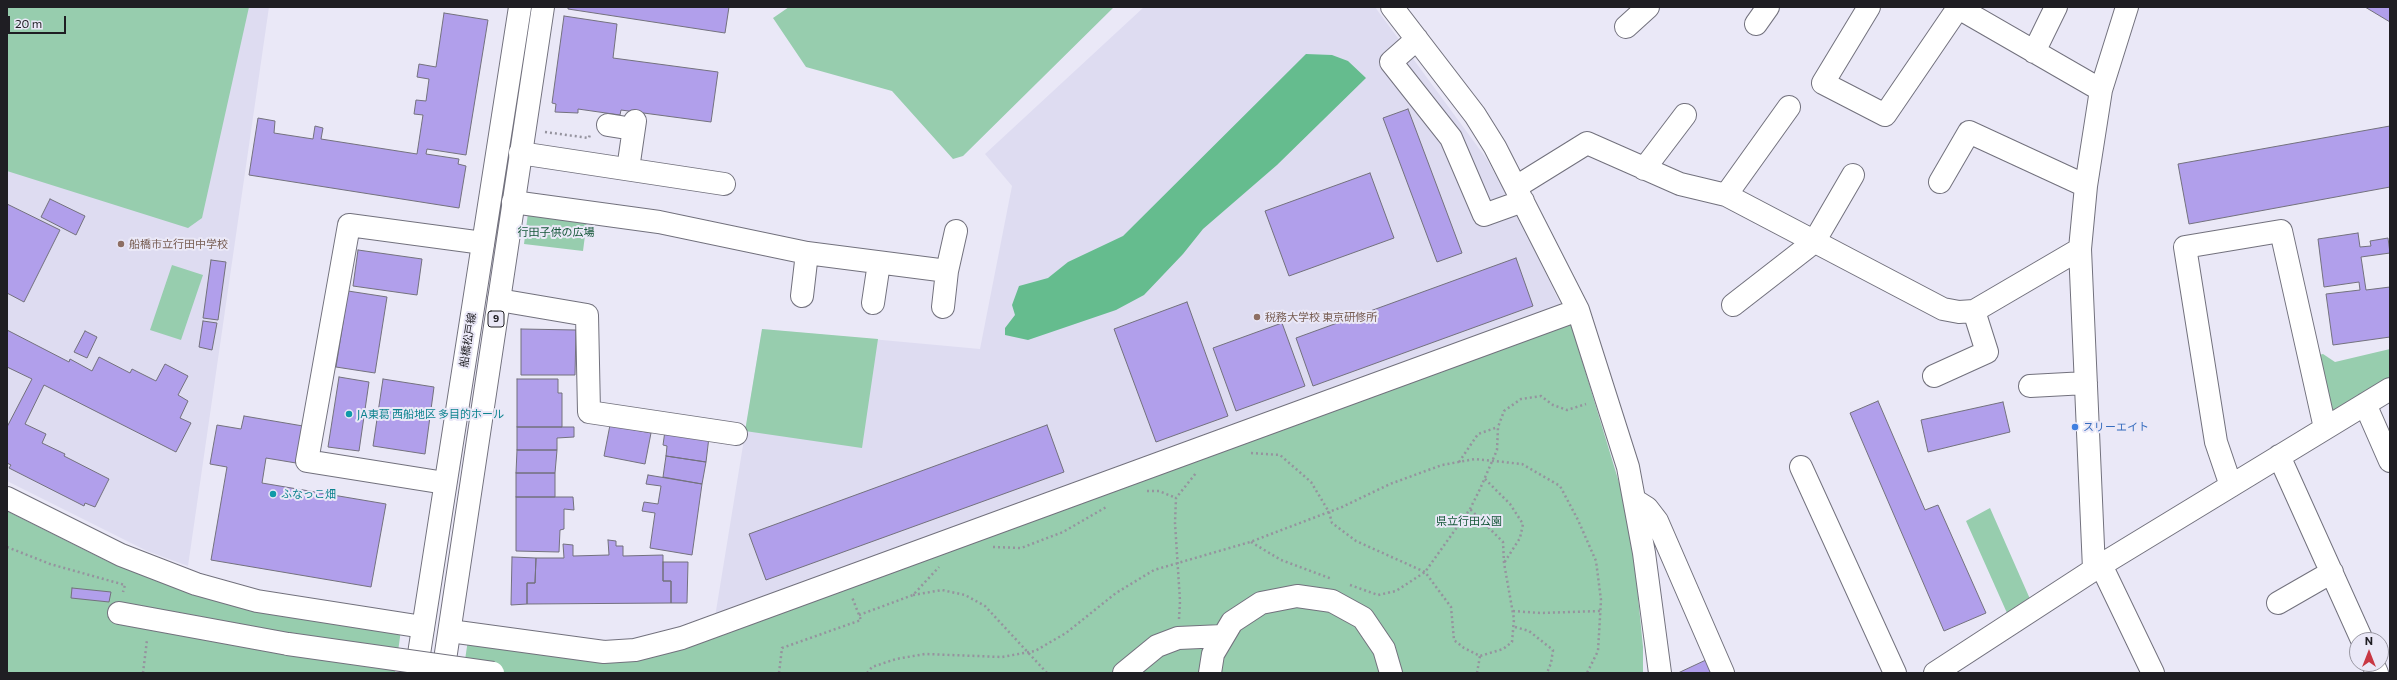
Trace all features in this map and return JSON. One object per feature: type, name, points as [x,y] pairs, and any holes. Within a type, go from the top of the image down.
[{"type":"street","name":"船橋松戸線","points":[[416,673],[520,7]]},
{"type":"street","name":"9","points":[[443,673],[543,7]]},
{"type":"street","points":[[1392,7],[1476,115],[1495,146],[1578,310],[1607,397],[1628,467],[1636,502],[1660,673]]},
{"type":"street","points":[[1626,27],[1648,7]]},
{"type":"street","points":[[1869,7],[1823,83],[1885,115],[1958,7],[2101,90]]},
{"type":"street","points":[[2034,52],[2056,7]]},
{"type":"street","points":[[2127,7],[2101,90],[2086,186],[2080,249],[2086,383],[2098,567],[2153,673]]},
{"type":"street","points":[[1417,39],[1391,62],[1451,138],[1484,215],[1520,194],[1587,143],[1680,184],[1726,195],[1942,309],[1959,312],[1974,311],[2080,249]]},
{"type":"street","points":[[1726,195],[1789,107]]},
{"type":"street","points":[[1644,169],[1685,115]]},
{"type":"street","points":[[608,125],[634,125],[628,169]]},
{"type":"street","points":[[1940,182],[1969,132],[2086,186]]},
{"type":"street","points":[[520,153],[724,184]]},
{"type":"street","points":[[1733,305],[1814,242],[1853,175]]},
{"type":"street","points":[[513,202],[659,222],[807,253],[948,271]]},
{"type":"street","points":[[445,483],[307,461],[349,225],[483,243]]},
{"type":"street","points":[[943,307],[956,231]]},
{"type":"street","points":[[2231,486],[2216,442],[2185,247],[2280,231],[2325,428]]},
{"type":"street","points":[[802,296],[807,253]]},
{"type":"street","points":[[873,303],[879,263]]},
{"type":"street","points":[[499,300],[586,315],[589,412],[736,434]]},
{"type":"street","points":[[450,631],[571,649],[604,652],[635,650],[682,638],[1578,310]]},
{"type":"street","points":[[1934,376],[1987,352],[1974,311]]},
{"type":"street","points":[[2030,386],[2086,383]]},
{"type":"street","points":[[1935,673],[2098,567],[2390,389]]},
{"type":"street","points":[[2365,404],[2390,461]]},
{"type":"street","points":[[2279,456],[2358,632]]},
{"type":"street","points":[[1800,467],[1895,673]]},
{"type":"street","points":[[7,498],[121,556],[196,584],[257,601],[423,627]]},
{"type":"street","points":[[1636,502],[1647,508],[1657,520],[1723,673]]},
{"type":"street","points":[[2278,603],[2332,572]]},
{"type":"street","points":[[1210,673],[1213,654],[1232,622],[1262,603],[1297,596],[1332,601],[1363,618],[1384,649],[1391,673]]},
{"type":"street","points":[[119,613],[150,617],[288,644],[492,673]]},
{"type":"street","points":[[1124,673],[1157,646],[1178,638],[1224,636]]},
{"type":"path","points":[[538,131],[589,138],[590,131],[606,134],[608,125]]},
{"type":"path","points":[[1348,584],[1378,595],[1396,591],[1425,572],[1470,509],[1485,479],[1497,450],[1498,427],[1504,411],[1521,399],[1541,396],[1553,405],[1567,410],[1607,397]]},
{"type":"path","points":[[1459,462],[1478,434],[1498,427]]},
{"type":"path","points":[[1243,453],[1280,454],[1311,482],[1329,512],[1332,523],[1356,541],[1425,572],[1451,607],[1454,640],[1464,648],[1480,656],[1503,649],[1512,642],[1514,627],[1513,611],[1504,563],[1503,542],[1470,509]]},
{"type":"path","points":[[867,673],[872,667],[896,659],[924,654],[1002,657],[1035,651],[1066,633],[1116,593],[1154,570],[1250,542],[1329,512],[1390,484],[1442,465],[1475,459],[1522,464],[1560,486],[1578,520],[1596,561],[1600,611],[1598,651],[1587,673]]},
{"type":"path","points":[[1173,640],[1180,618],[1175,523],[1176,498],[1198,471]]},
{"type":"path","points":[[1485,479],[1510,504],[1523,524],[1520,538],[1504,563]]},
{"type":"path","points":[[1145,491],[1159,491],[1176,498]]},
{"type":"path","points":[[991,547],[1021,548],[1063,532],[1112,503]]},
{"type":"path","points":[[1250,542],[1281,560],[1333,579]]},
{"type":"path","points":[[7,547],[50,564],[124,585],[119,613]]},
{"type":"path","points":[[913,595],[942,564]]},
{"type":"path","points":[[779,673],[782,648],[861,620],[844,578]]},
{"type":"path","points":[[859,615],[913,595],[942,590],[965,595],[985,606],[1047,673]]},
{"type":"path","points":[[1513,611],[1540,613],[1600,611]]},
{"type":"path","points":[[143,673],[150,617]]},
{"type":"path","points":[[1514,627],[1528,631],[1552,650],[1551,663],[1547,673]]},
{"type":"path","points":[[1477,673],[1480,656]]},
{"type":"shaded area","name":"船橋市立行田中学校","points":[[7,7],[269,7],[188,566],[147,551],[7,481]]},
{"type":"shaded area","name":"税務大学校 東京研修所","points":[[1144,7],[1375,7],[1486,158],[1517,213],[1561,305],[715,617],[762,329],[980,349],[1012,186],[985,154]]},
{"type":"green space","points":[[7,7],[249,7],[202,218],[188,228],[7,171]]},
{"type":"green space","points":[[789,7],[1114,7],[963,156],[953,159],[892,91],[806,67],[773,18]]},
{"type":"green space","points":[[1306,54],[1332,55],[1348,61],[1366,78],[1277,165],[1203,229],[1183,254],[1144,295],[1116,310],[1028,340],[1005,335],[1005,328],[1015,315],[1012,305],[1019,286],[1048,278],[1068,262],[1123,236]]},
{"type":"green space","name":"行田子供の広場","points":[[528,213],[587,220],[583,251],[524,244]]},
{"type":"green space","points":[[172,265],[203,275],[181,340],[150,330]]},
{"type":"green space","name":"県立行田公園","points":[[1570,321],[1621,489],[1635,566],[1643,647],[1643,673],[463,673],[468,640],[636,656]]},
{"type":"green space","points":[[762,329],[878,339],[862,448],[745,431]]},
{"type":"green space","points":[[2390,349],[2390,384],[2334,420],[2315,356],[2323,354],[2335,362]]},
{"type":"green space","points":[[1990,508],[2030,599],[2007,613],[1966,521]]},
{"type":"green space","points":[[7,511],[107,561],[234,606],[401,630],[395,673],[7,673]]},
{"type":"building","points":[[568,7],[729,7],[725,33],[568,9]]},
{"type":"building","points":[[2365,7],[2390,7],[2390,22]]},
{"type":"building","points":[[444,13],[488,20],[466,155],[427,149],[426,154],[459,159],[458,164],[466,166],[459,208],[249,175],[258,118],[275,121],[274,133],[313,139],[315,126],[323,128],[321,139],[417,154],[423,115],[414,114],[416,100],[426,101],[429,79],[417,77],[419,64],[436,67]]},
{"type":"building","points":[[564,16],[617,24],[613,58],[718,72],[711,122],[621,110],[620,115],[578,109],[578,113],[555,112],[556,104],[552,103]]},
{"type":"building","points":[[1408,109],[1462,253],[1437,262],[1383,118]]},
{"type":"building","points":[[2390,126],[2390,187],[2189,224],[2178,164]]},
{"type":"building","points":[[1370,173],[1394,238],[1289,276],[1265,211]]},
{"type":"building","points":[[50,199],[85,216],[76,235],[41,217]]},
{"type":"building","points":[[7,204],[60,230],[24,302],[7,293]]},
{"type":"building","points":[[2358,233],[2360,247],[2371,246],[2370,241],[2388,238],[2390,253],[2361,257],[2366,290],[2390,287],[2390,337],[2333,345],[2326,294],[2360,290],[2359,282],[2324,287],[2318,239]]},
{"type":"building","points":[[358,250],[422,259],[417,295],[353,286]]},
{"type":"building","points":[[1516,258],[1533,306],[1313,386],[1296,338]]},
{"type":"building","points":[[211,260],[226,262],[218,320],[203,318]]},
{"type":"building","points":[[348,291],[387,297],[375,373],[336,367]]},
{"type":"building","points":[[1187,302],[1228,416],[1156,442],[1114,329]]},
{"type":"building","points":[[203,321],[217,323],[212,350],[199,347]]},
{"type":"building","points":[[1282,323],[1305,386],[1236,411],[1213,348]]},
{"type":"building","points":[[521,329],[576,330],[575,375],[521,375]]},
{"type":"building","points":[[7,330],[69,362],[70,359],[92,371],[99,357],[130,373],[132,369],[156,381],[165,364],[188,376],[178,395],[188,401],[180,418],[191,423],[176,452],[44,385],[25,424],[46,434],[42,443],[109,479],[95,507],[85,503],[84,506],[9,468],[11,465],[7,463],[7,427],[32,379],[7,367]]},
{"type":"building","points":[[85,331],[97,337],[87,358],[74,352]]},
{"type":"building","name":"JA東葛 西船地区 多目的ホール","points":[[339,377],[369,382],[359,451],[328,447]]},
{"type":"building","points":[[383,379],[434,387],[425,454],[373,446]]},
{"type":"building","points":[[517,379],[558,379],[558,393],[562,393],[562,427],[517,427]]},
{"type":"building","points":[[1878,401],[1925,510],[1938,505],[1986,613],[1944,631],[1850,413]]},
{"type":"building","points":[[2003,402],[2010,432],[1928,452],[1921,420]]},
{"type":"building","name":"ふなっこ畑","points":[[244,416],[303,426],[296,463],[266,458],[262,483],[386,504],[371,587],[211,560],[227,467],[210,464],[217,425],[241,429]]},
{"type":"building","points":[[610,425],[651,433],[645,464],[604,456]]},
{"type":"building","points":[[1047,425],[1064,472],[766,580],[749,534]]},
{"type":"building","points":[[517,427],[574,427],[574,437],[557,438],[557,450],[517,450]]},
{"type":"building","points":[[665,431],[709,437],[706,462],[666,456],[667,446],[663,445]]},
{"type":"building","points":[[517,450],[557,450],[555,473],[516,473]]},
{"type":"building","points":[[666,456],[706,462],[702,484],[663,477]]},
{"type":"building","points":[[516,473],[555,473],[555,497],[516,497]]},
{"type":"building","points":[[648,475],[702,484],[692,555],[650,548],[655,513],[642,511],[644,502],[658,504],[661,486],[646,484]]},
{"type":"building","points":[[516,497],[573,497],[574,510],[564,509],[564,529],[560,530],[559,552],[516,551]]},
{"type":"building","points":[[608,540],[616,541],[616,546],[623,546],[623,556],[663,555],[663,581],[671,581],[671,603],[527,604],[527,583],[535,583],[536,558],[564,558],[563,544],[573,545],[573,556],[609,555]]},
{"type":"building","points":[[512,557],[536,558],[535,583],[527,583],[527,604],[511,605]]},
{"type":"building","points":[[663,562],[688,562],[687,603],[671,603],[671,581],[663,581]]},
{"type":"building","points":[[72,588],[111,592],[109,602],[71,598]]},
{"type":"building","points":[[1708,659],[1715,673],[1678,673]]},
{"type":"place","name":"船橋市立行田中学校","points":[[121,244]]},
{"type":"place","name":"税務大学校 東京研修所","points":[[1257,317]]},
{"type":"place","name":"JA東葛 西船地区 多目的ホール","points":[[349,414]]},
{"type":"place","name":"スリーエイト","points":[[2075,427]]},
{"type":"place","name":"ふなっこ畑","points":[[273,494]]}]
